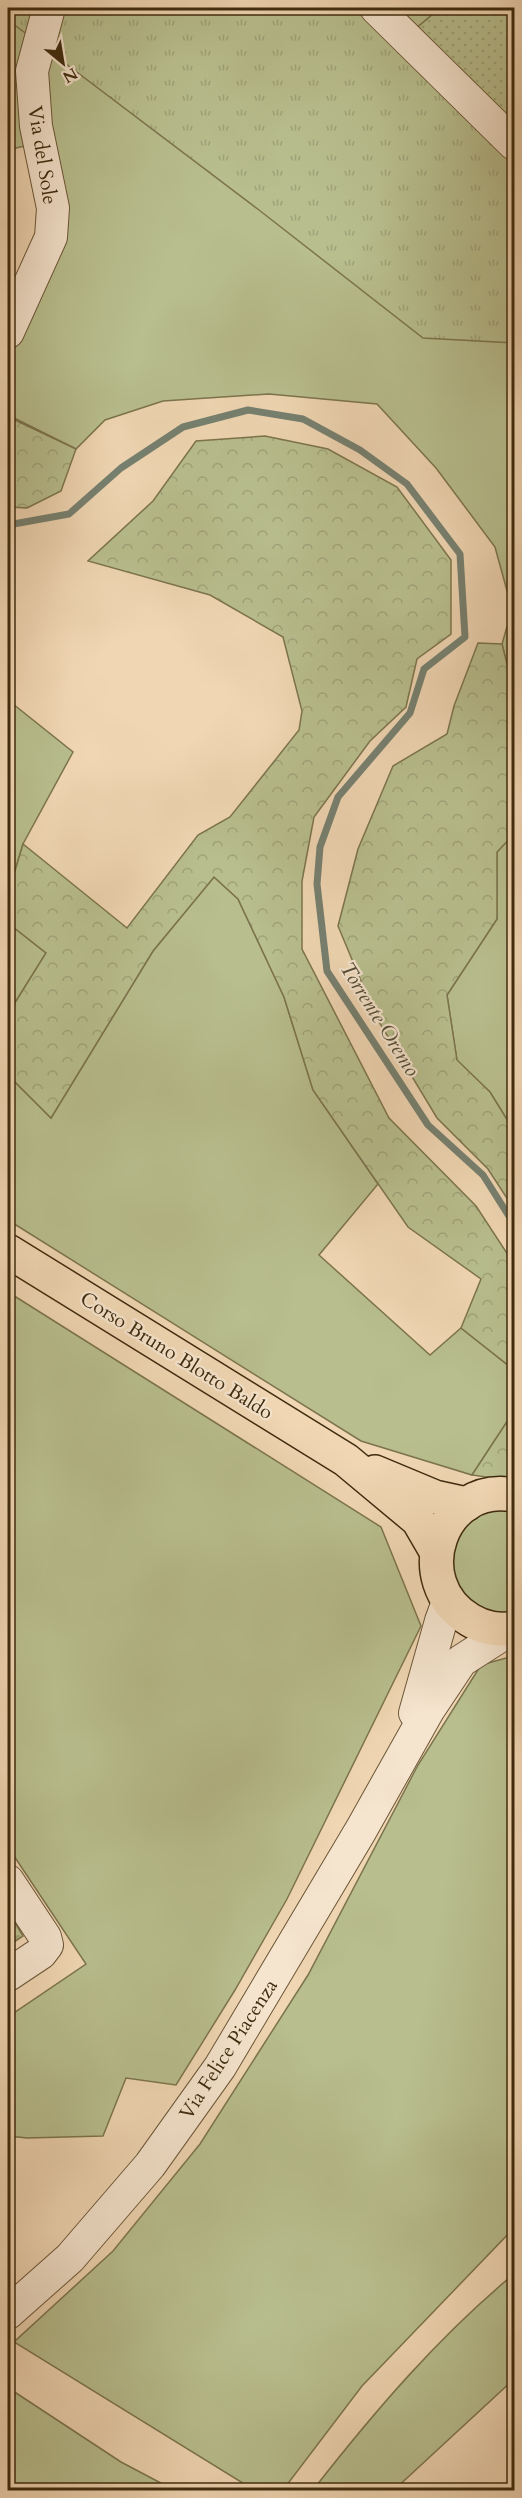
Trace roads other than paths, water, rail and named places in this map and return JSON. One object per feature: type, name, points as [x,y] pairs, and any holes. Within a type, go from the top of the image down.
[{"type":"main road","name":"Corso Bruno Blotto Baldo","points":[[8,1251],[346,1460],[418,1520],[436,1551]]},
{"type":"main road","name":"Corso Bruno Blotto Baldo","points":[[346,1460],[435,1497],[467,1504]]},
{"type":"main road","points":[[513,1628],[493,1628],[476,1624],[448,1602],[440,1586],[436,1569],[436,1551],[442,1533],[452,1516],[467,1504],[486,1496],[514,1495]]},
{"type":"street","name":"Via del Sole","points":[[8,332],[51,237],[53,208],[36,126],[32,71],[49,8]]},
{"type":"street","points":[[376,8],[514,144]]},
{"type":"street","name":"Via Felice Piacenza","points":[[405,1752],[448,1602]]},
{"type":"street","name":"Via Felice Piacenza","points":[[8,2313],[70,2258],[150,2166],[220,2067],[460,1661],[513,1628]]},
{"type":"street","points":[[8,1881],[45,1937],[47,1945],[41,1953],[8,1975]]},
{"type":"waterway","name":"Torrente Oremo","points":[[8,525],[69,514],[121,468],[183,427],[248,410],[303,419],[360,450],[407,484],[460,554],[465,637],[424,669],[410,713],[338,797],[320,847],[317,884],[327,971],[428,1125],[483,1175],[514,1224]]}]
